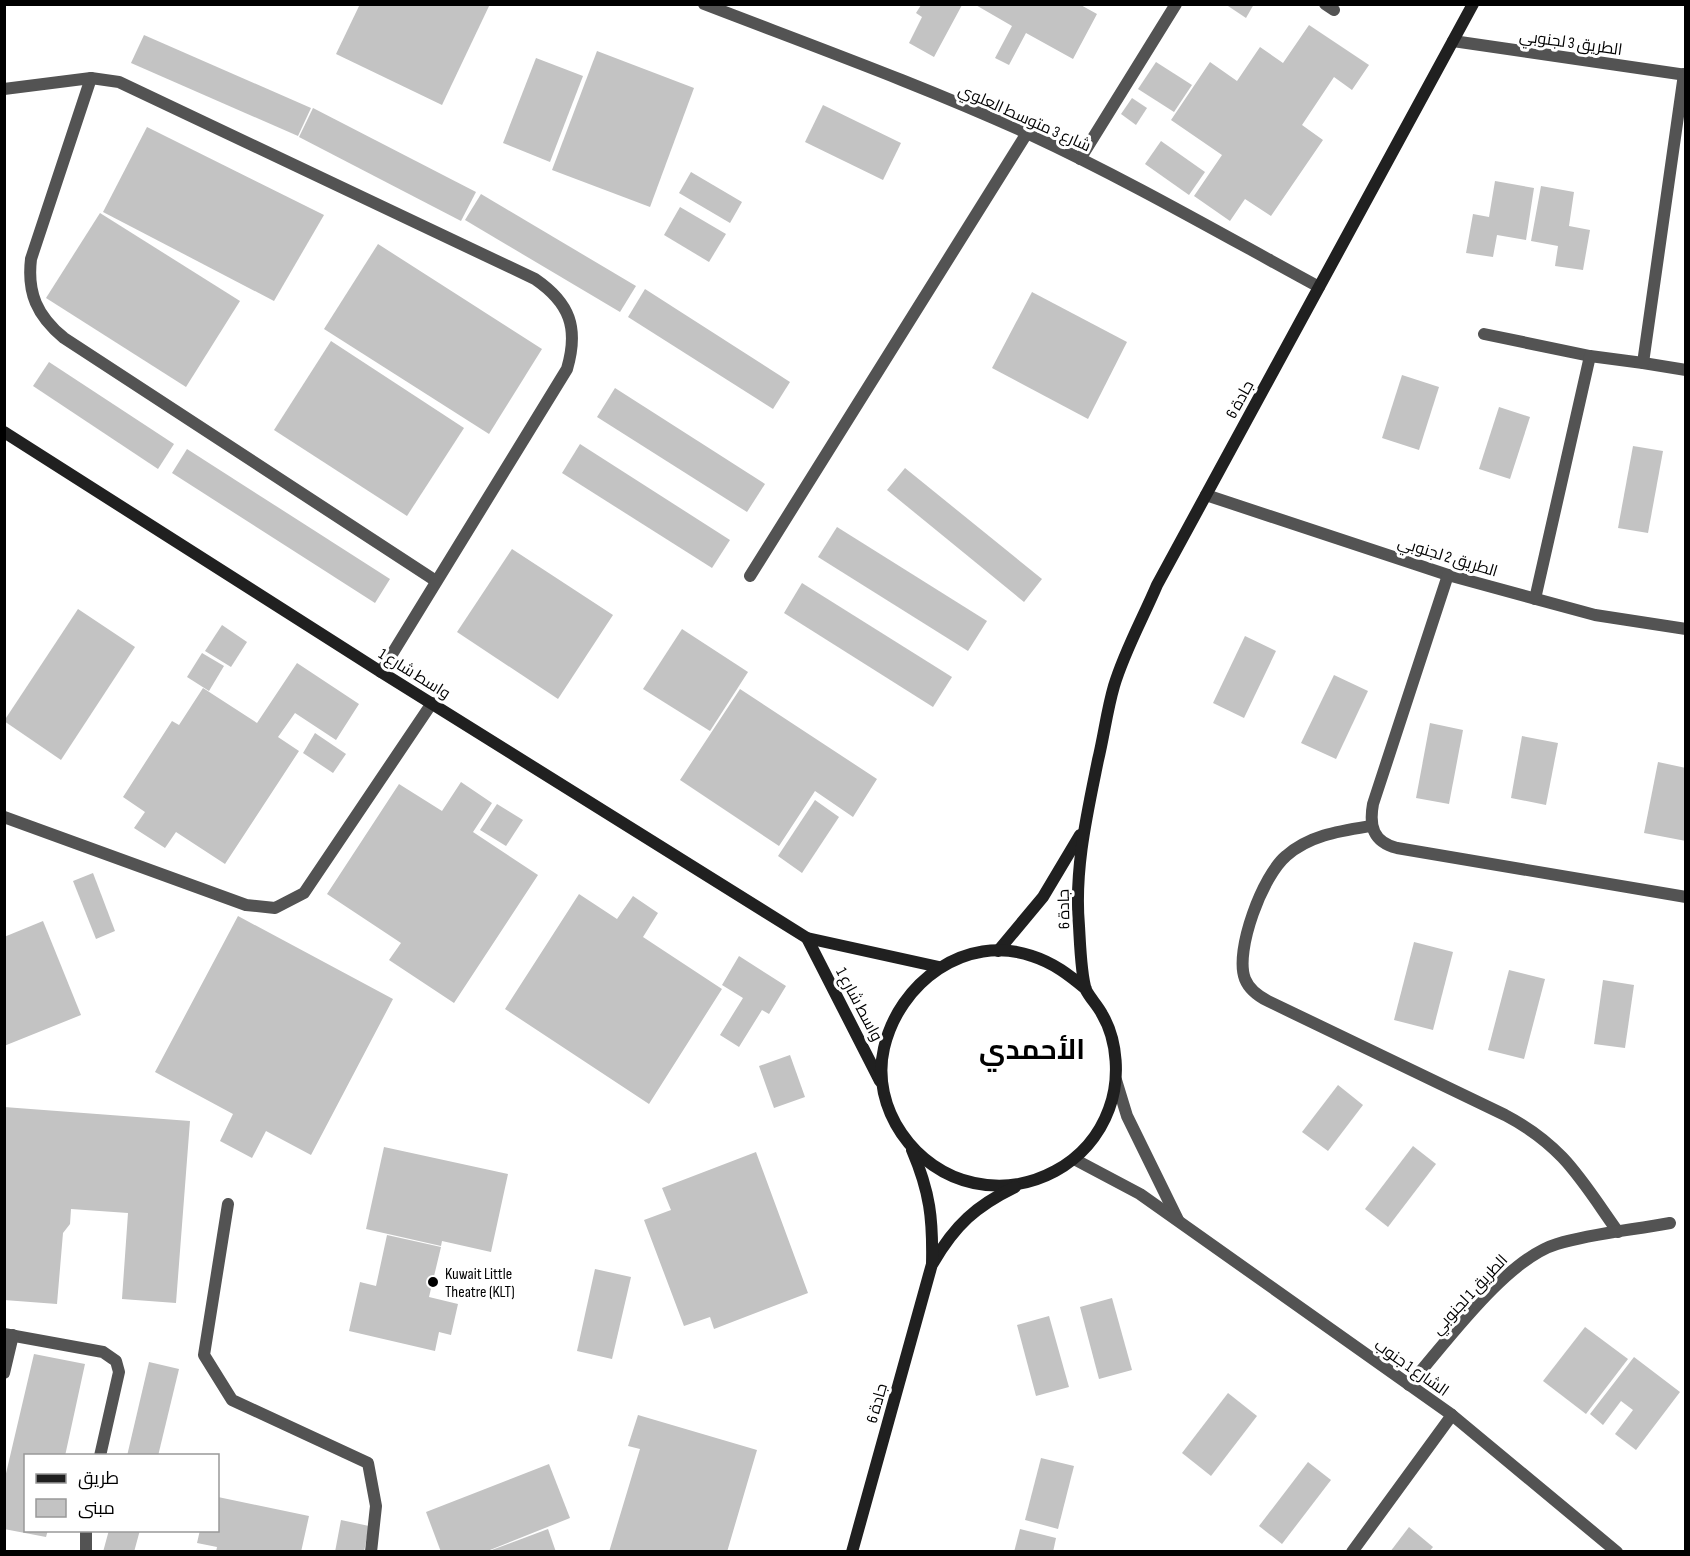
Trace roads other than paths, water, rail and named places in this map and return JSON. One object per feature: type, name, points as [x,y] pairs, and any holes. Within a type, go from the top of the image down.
[{"type":"main road","name":"جادة 6","points":[[1086,989],[1078,923],[1084,829],[1114,684],[1157,585],[1473,4]]},
{"type":"main road","name":"واسط شارع 1","points":[[5,433],[381,672],[807,938],[939,967]]},
{"type":"main road","name":"جادة 6","points":[[998,951],[1043,897],[1084,829]]},
{"type":"main road","name":"واسط شارع 1","points":[[807,938],[883,1086]]},
{"type":"main road","points":[[998,951],[1030,955],[1061,968],[1086,989],[1104,1016],[1114,1047],[1116,1080],[1109,1109],[1095,1137],[1074,1159],[1048,1176],[1019,1185],[989,1186],[960,1180],[933,1166],[910,1146],[892,1118],[883,1086],[883,1051],[893,1018],[913,989],[939,967],[968,955],[998,951]]},
{"type":"main road","name":"جادة 6","points":[[852,1551],[932,1264],[933,1229],[926,1182],[910,1146]]},
{"type":"main road","name":"جادة 6","points":[[932,1264],[949,1235],[964,1220],[983,1203],[1019,1185]]},
{"type":"street","name":"شارع 3 متوسط العلوي","points":[[704,4],[848,59],[1027,133],[1319,287]]},
{"type":"street","points":[[1080,159],[1176,4]]},
{"type":"street","name":"الطريق 3 لجنوبي","points":[[1453,41],[1685,74]]},
{"type":"street","points":[[1643,363],[1685,74]]},
{"type":"street","points":[[92,78],[31,259],[29,277],[38,312],[49,327],[64,338],[436,581]]},
{"type":"street","points":[[4,89],[92,78],[119,82],[132,87],[535,279],[552,291],[565,308],[572,327],[573,338],[573,348],[567,369],[381,672]]},
{"type":"street","points":[[750,576],[1027,133]]},
{"type":"street","points":[[1484,334],[1590,356],[1686,370]]},
{"type":"street","points":[[1535,599],[1590,356]]},
{"type":"street","name":"الطريق 2 لجنوبي","points":[[1206,495],[1448,575],[1595,615],[1686,629]]},
{"type":"street","points":[[1448,575],[1372,804],[1371,826],[1375,836],[1388,846],[1686,897]]},
{"type":"street","points":[[4,817],[246,905],[275,908],[304,893],[432,703]]},
{"type":"street","points":[[1371,826],[1317,837],[1285,856],[1270,872],[1260,891],[1243,953],[1245,980],[1258,996],[1505,1115],[1542,1137],[1565,1157],[1618,1232]]},
{"type":"street","name":"الشارع 1 جنوب","points":[[1116,1080],[1131,1125],[1178,1221]]},
{"type":"street","name":"الشارع 1 جنوب","points":[[1074,1159],[1140,1194],[1452,1415],[1617,1551]]},
{"type":"street","points":[[228,1204],[204,1355],[232,1400],[368,1463],[376,1506],[371,1551]]},
{"type":"street","name":"الطريق 1 لجنوبي","points":[[1409,1385],[1504,1276],[1519,1263],[1557,1244],[1670,1223]]},
{"type":"street","points":[[4,1373],[9,1335],[103,1352],[116,1361],[119,1372],[100,1454]]},
{"type":"street","points":[[1352,1551],[1452,1415]]},
{"type":"street","points":[[86,1532],[86,1551]]},
{"type":"place","name":"Kuwait Little Theatre (KLT)","points":[[433,1282]]},
{"type":"district","name":"الأحمدي","points":[[1032,1049]]}]
